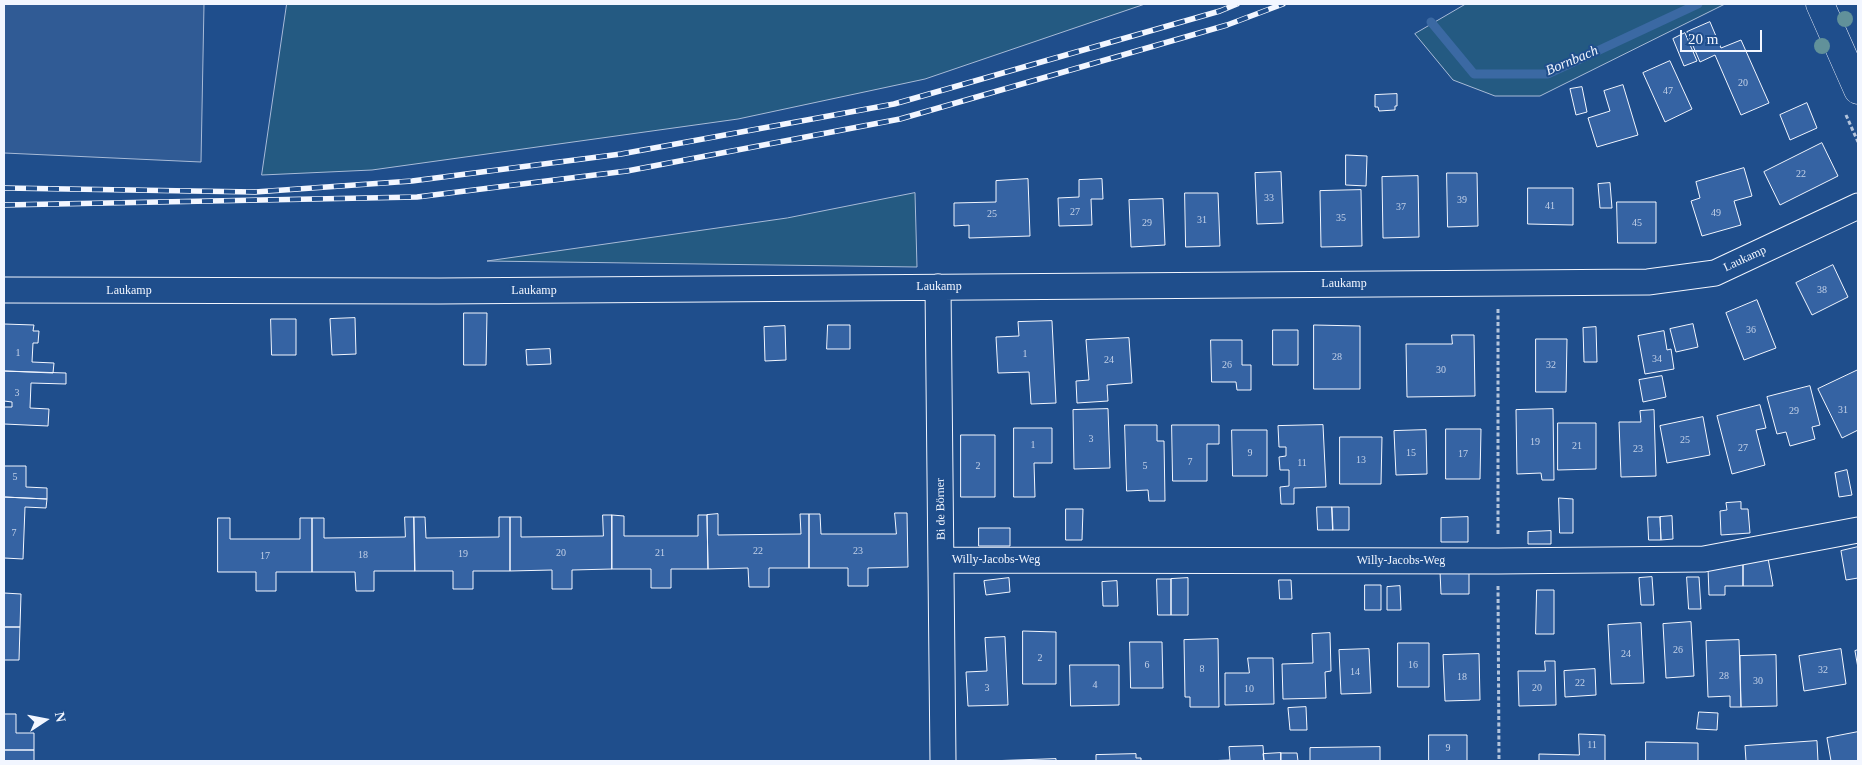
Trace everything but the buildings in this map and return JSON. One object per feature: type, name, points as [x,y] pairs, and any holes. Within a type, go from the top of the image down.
[{"type":"street","points":[[1820,4],[1858,90]]},
{"type":"street","name":"Laukamp","points":[[4,290],[448,291],[1648,282],[1715,274],[1858,206]]},
{"type":"street","name":"Bi de Börner","points":[[938,287],[943,761]]},
{"type":"street","name":"Willy-Jacobs-Weg","points":[[942,560],[1498,561],[1704,559],[1858,530]]},
{"type":"path","points":[[1498,283],[1499,761]]},
{"type":"shaded area","points":[[4,4],[204,4],[201,162],[4,153]]},
{"type":"shaded area","points":[[287,4],[1145,4],[925,79],[738,119],[372,170],[262,175]]},
{"type":"shaded area","points":[[1466,4],[1725,4],[1540,96],[1495,96],[1453,80],[1415,34]]},
{"type":"shaded area","points":[[915,193],[917,267],[487,261],[787,218]]},
{"type":"waterway","name":"Bornbach","points":[[1431,22],[1474,74],[1548,74],[1698,4]]},
{"type":"railway","points":[[4,188],[255,192],[412,181],[621,154],[894,104],[1220,11],[1237,4]]},
{"type":"railway","points":[[4,205],[417,197],[627,171],[900,119],[1227,25],[1283,4]]}]
